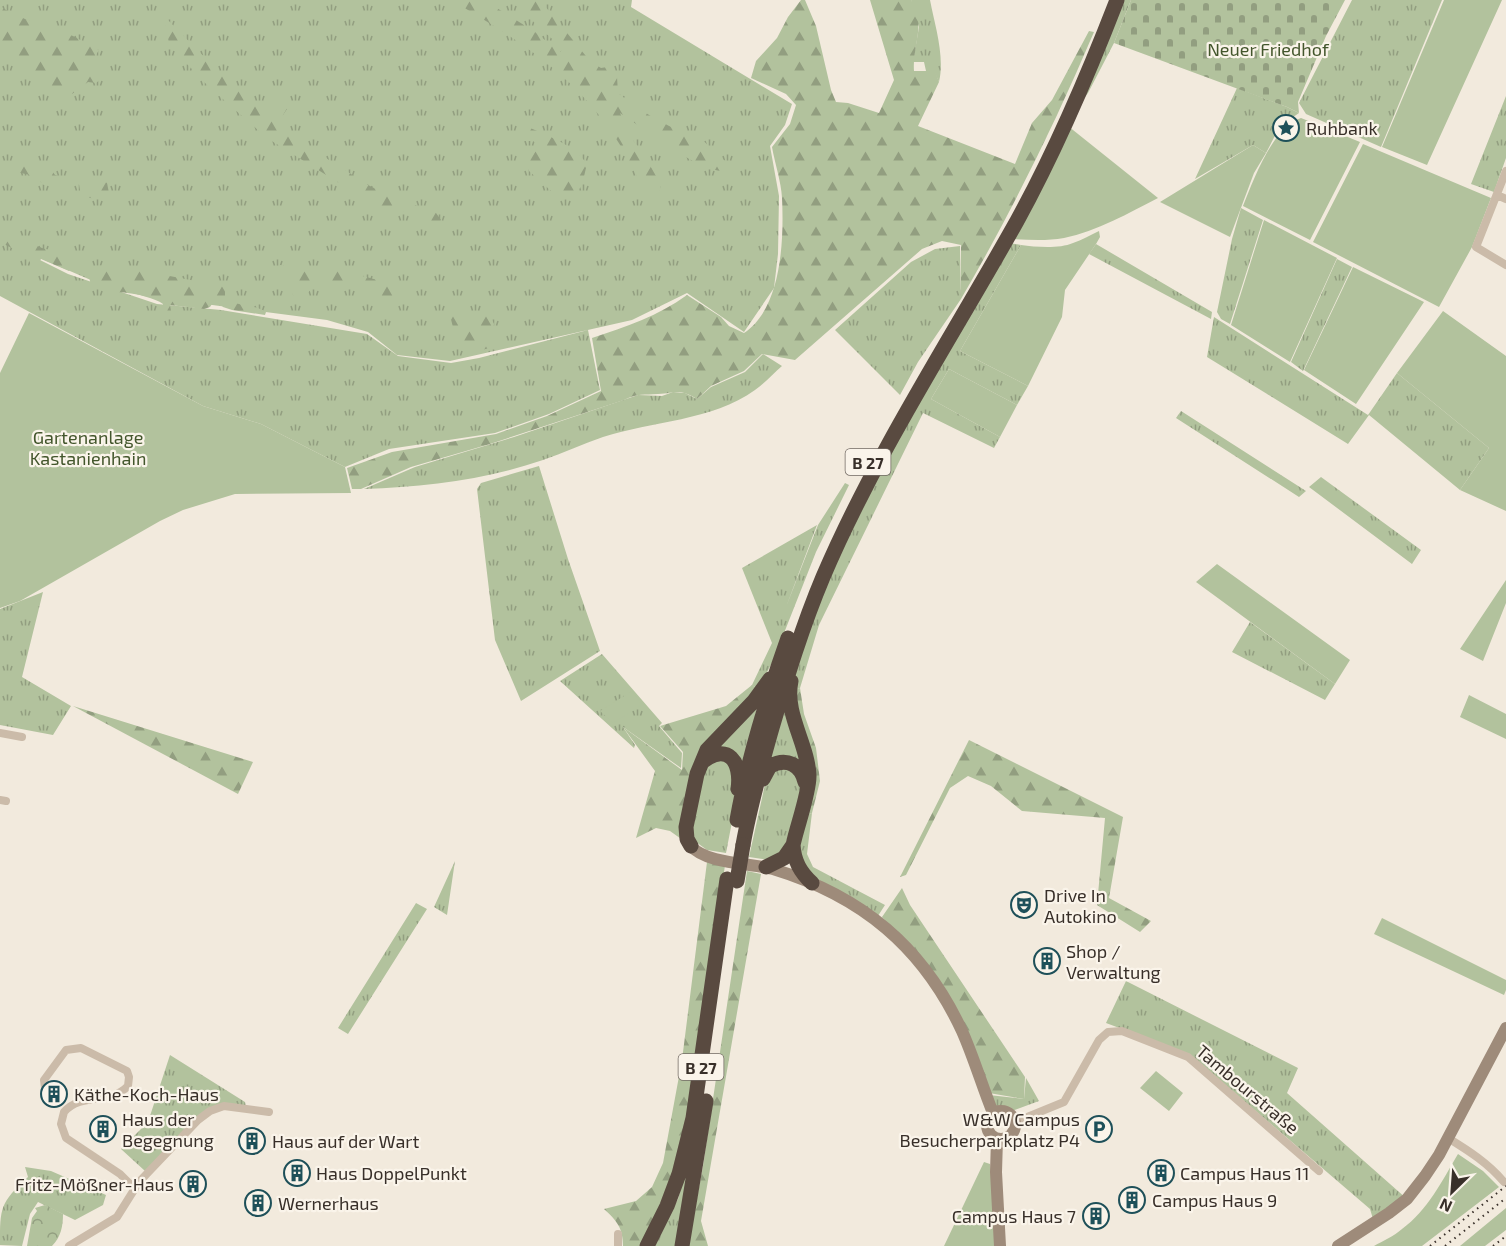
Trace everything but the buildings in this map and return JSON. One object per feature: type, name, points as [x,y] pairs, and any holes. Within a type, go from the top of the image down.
[{"type":"highway","name":"B 27","points":[[1013,217],[1064,103],[1106,0]]},
{"type":"highway","name":"B 27","points":[[745,805],[795,649],[823,576],[890,442],[1075,103],[1117,0]]},
{"type":"highway","name":"B 27","points":[[647,1246],[668,1206],[679,1174],[693,1118],[745,805],[777,669],[816,569],[845,506],[886,429],[985,267]]},
{"type":"highway","name":"B 27","points":[[793,845],[809,777],[805,754],[791,709],[789,687],[795,649]]},
{"type":"highway","name":"B 27","points":[[691,846],[687,839],[686,827],[697,774],[707,750],[754,701],[777,669]]},
{"type":"highway","name":"B 27","points":[[702,762],[716,754],[724,753],[732,758],[737,764],[739,773],[738,794],[745,805]]},
{"type":"highway","name":"B 27","points":[[745,805],[757,796],[766,771],[776,763],[791,763],[799,768],[807,789]]},
{"type":"highway","points":[[766,867],[784,858],[793,845]]},
{"type":"highway","points":[[793,845],[797,865],[812,883]]},
{"type":"highway","name":"B 27","points":[[682,1246],[714,1051],[732,880]]},
{"type":"main road","points":[[691,846],[705,856],[766,867],[812,883],[876,919],[891,931],[923,968],[947,1004],[961,1030],[993,1113]]},
{"type":"main road","points":[[1338,1246],[1370,1227],[1407,1198],[1425,1176],[1448,1138],[1506,1028]]},
{"type":"main road","points":[[997,1111],[1006,1112],[1015,1122],[1014,1132],[1007,1138],[997,1139],[989,1134],[987,1120],[997,1111]]},
{"type":"main road","points":[[997,1139],[996,1172],[1000,1246]]},
{"type":"street","points":[[1506,171],[1476,247],[1506,265]]},
{"type":"street","points":[[1497,195],[1506,199]]},
{"type":"street","points":[[1,736],[22,737]]},
{"type":"street","name":"Tambourstraße","points":[[1015,1122],[1064,1102],[1099,1041],[1108,1032],[1122,1031],[1188,1057],[1319,1172]]},
{"type":"street","points":[[45,1088],[44,1080],[66,1050],[81,1048],[127,1071],[128,1086],[121,1094],[76,1102],[63,1112],[61,1124],[66,1138],[120,1174],[134,1188]]},
{"type":"street","points":[[69,1246],[117,1217],[134,1188],[198,1120],[210,1111],[224,1106],[269,1112]]},
{"type":"street","points":[[1448,1138],[1477,1157],[1504,1182]]},
{"type":"street","points":[[618,1234],[618,1246]]},
{"type":"green space","points":[[0,0],[632,0],[631,7],[792,104],[785,125],[770,146],[779,196],[778,254],[774,288],[744,332],[687,293],[632,320],[450,361],[397,355],[368,332],[327,320],[144,296],[100,284],[12,246],[68,274],[157,304],[221,310],[367,334],[398,356],[451,363],[588,330],[600,390],[549,414],[495,433],[389,449],[345,467],[261,424],[203,406],[0,296]]},
{"type":"green space","points":[[451,0],[484,0],[535,32],[560,52],[563,49],[524,13],[521,0],[540,0],[590,61],[601,68],[613,66],[617,77],[618,93],[642,111],[669,126],[687,134],[693,132],[725,161],[732,172],[719,171],[689,159],[620,113],[629,135],[643,153],[661,185],[659,195],[649,195],[626,154],[583,96],[549,64],[530,50]]},
{"type":"green space","points":[[801,0],[805,0],[816,26],[836,102],[848,103],[879,113],[894,80],[870,0],[911,0],[918,17],[914,71],[935,71],[939,82],[918,126],[1015,164],[1032,123],[1052,100],[1089,31],[1094,32],[1032,168],[961,299],[961,245],[942,241],[922,249],[795,360],[762,354],[744,371],[711,386],[697,399],[686,393],[678,392],[633,396],[490,444],[411,467],[361,489],[352,489],[347,468],[392,452],[496,434],[547,416],[601,391],[592,338],[653,315],[687,295],[721,317],[729,326],[744,333],[757,322],[773,290],[781,252],[782,198],[772,147],[790,124],[796,105],[786,94],[751,78],[756,61],[777,38],[788,17]]},
{"type":"green space","points":[[911,0],[930,0],[940,51],[939,82],[934,71],[926,71],[924,62],[913,62],[919,27]]},
{"type":"green space","points":[[1117,0],[1131,0],[1114,43],[1088,93],[1066,122]]},
{"type":"green space","name":"Neuer Friedhof","points":[[1131,0],[1345,0],[1326,36],[1298,102],[1299,113],[1114,43]]},
{"type":"green space","points":[[1352,0],[1442,0],[1381,147],[1306,114],[1299,103]]},
{"type":"green space","points":[[1444,0],[1502,0],[1427,165],[1382,147]]},
{"type":"green space","points":[[0,7],[25,19],[73,36],[99,50],[94,65],[101,79],[96,83],[88,82],[72,94],[45,85],[15,59],[4,46],[0,38]]},
{"type":"green space","points":[[157,11],[220,73],[262,110],[270,109],[277,103],[287,109],[279,121],[281,129],[368,185],[436,213],[441,220],[434,228],[407,212],[371,203],[267,138],[208,86],[169,45],[167,29]]},
{"type":"green space","points":[[1237,88],[1299,113],[1280,126],[1266,153],[1253,145],[1195,179]]},
{"type":"green space","points":[[1506,96],[1506,158],[1494,192],[1471,184]]},
{"type":"green space","points":[[1301,118],[1360,142],[1310,240],[1243,206],[1258,169],[1273,143],[1291,123]]},
{"type":"green space","points":[[1068,126],[1158,198],[1112,221],[1076,235],[1051,240],[1013,239]]},
{"type":"green space","points":[[528,127],[568,146],[587,164],[580,188],[573,197],[560,199],[529,171],[528,162],[537,149],[537,144],[533,141],[525,141],[520,135],[521,128]]},
{"type":"green space","points":[[1363,144],[1491,198],[1472,247],[1439,307],[1313,242]]},
{"type":"green space","points":[[1253,145],[1266,153],[1254,173],[1230,237],[1160,202]]},
{"type":"green space","points":[[0,161],[36,168],[50,168],[55,175],[69,179],[67,184],[44,185],[34,176],[0,168]]},
{"type":"green space","points":[[91,178],[98,178],[107,183],[109,193],[106,198],[95,199],[81,196],[79,184],[87,184]]},
{"type":"green space","points":[[1241,208],[1263,220],[1230,324],[1221,319],[1217,312]]},
{"type":"green space","points":[[1264,220],[1337,258],[1290,362],[1231,325]]},
{"type":"green space","points":[[0,230],[42,248],[58,252],[73,262],[73,267],[69,271],[41,259],[36,268],[31,265],[27,256],[0,242]]},
{"type":"green space","points":[[1099,231],[1100,237],[1096,244],[1065,290],[1062,317],[1028,386],[960,351],[1021,245],[1040,247],[1067,245]]},
{"type":"green space","points":[[1004,242],[1021,245],[960,351],[1028,386],[1017,405],[949,369],[931,399],[1000,437],[994,448],[923,413],[819,625],[800,688],[790,692],[823,576]]},
{"type":"green space","points":[[1096,244],[1212,312],[1211,319],[1089,254]]},
{"type":"green space","points":[[960,246],[961,299],[918,362],[900,395],[835,330],[911,262],[935,249]]},
{"type":"green space","points":[[1337,259],[1352,267],[1303,371],[1291,362]]},
{"type":"green space","points":[[112,265],[222,286],[225,289],[225,298],[230,301],[266,312],[265,315],[232,310],[223,307],[216,298],[210,307],[204,309],[170,305],[171,311],[165,313],[163,304],[151,298],[105,291],[93,286],[90,282],[90,275],[94,266]]},
{"type":"green space","points":[[280,265],[352,274],[408,289],[412,294],[408,300],[374,297],[366,295],[356,286],[316,281],[306,296],[300,300],[294,298],[288,279],[277,272],[276,268]]},
{"type":"green space","points":[[1353,267],[1424,302],[1356,404],[1304,370]]},
{"type":"green space","points":[[455,299],[461,301],[465,319],[475,320],[481,314],[490,316],[494,324],[489,348],[475,352],[457,344],[450,315],[450,303]]},
{"type":"green space","points":[[1443,311],[1506,356],[1506,511],[1460,490],[1489,448],[1397,373]]},
{"type":"green space","name":"Gartenanlage Kastanienhain","points":[[29,313],[203,406],[261,424],[345,467],[351,493],[235,494],[183,510],[20,601],[0,608],[0,373]]},
{"type":"green space","points":[[1214,317],[1368,415],[1397,373],[1489,448],[1460,490],[1369,415],[1348,444],[1207,357]]},
{"type":"green space","points":[[763,354],[782,366],[755,390],[720,408],[603,437],[543,460],[499,473],[432,484],[364,489],[415,467],[514,437],[638,395],[662,396],[673,392],[685,393],[697,399],[711,387],[745,372]]},
{"type":"green space","points":[[949,369],[1017,405],[1000,437],[931,399]]},
{"type":"green space","points":[[1181,411],[1306,491],[1299,497],[1176,418]]},
{"type":"green space","points":[[539,466],[600,651],[521,701],[495,640],[477,489],[481,483]]},
{"type":"green space","points":[[1321,477],[1421,550],[1412,564],[1309,487]]},
{"type":"green space","points":[[845,483],[849,485],[816,552],[773,661],[758,689],[752,685],[772,643],[742,568],[817,525],[786,607],[818,525]]},
{"type":"green space","points":[[1217,564],[1350,660],[1335,684],[1196,582]]},
{"type":"green space","points":[[1506,580],[1506,603],[1483,661],[1460,649]]},
{"type":"green space","points":[[43,592],[22,677],[71,706],[53,735],[0,725],[0,609]]},
{"type":"green space","points":[[1250,622],[1335,684],[1325,700],[1232,652]]},
{"type":"green space","points":[[602,654],[662,723],[659,726],[682,753],[681,768],[623,727],[635,745],[634,748],[560,681]]},
{"type":"green space","points":[[752,685],[758,689],[708,742],[684,841],[670,831],[656,828],[636,838],[655,771],[623,727],[682,770],[683,752],[660,726],[726,706]]},
{"type":"green space","points":[[800,688],[804,714],[816,748],[820,781],[812,813],[800,817],[807,789],[790,692]]},
{"type":"green space","points":[[632,691],[642,705],[613,723],[600,711]]},
{"type":"green space","points":[[786,691],[803,764],[771,761],[770,746]]},
{"type":"green space","points":[[1469,695],[1506,714],[1506,739],[1460,717]]},
{"type":"green space","points":[[758,702],[745,766],[714,747]]},
{"type":"green space","points":[[73,706],[253,762],[238,794]]},
{"type":"green space","points":[[969,740],[1123,817],[1109,898],[1151,921],[1140,932],[1097,905],[1105,818],[1022,811],[991,786],[968,776],[950,788],[906,875],[900,877]]},
{"type":"green space","points":[[715,757],[731,762],[736,801],[726,853],[707,850],[692,839],[690,824],[705,765]]},
{"type":"green space","points":[[778,766],[791,766],[802,791],[783,852],[768,860],[749,857],[766,780]]},
{"type":"green space","points":[[812,813],[807,854],[813,867],[885,905],[876,919],[835,894],[797,865],[800,817]]},
{"type":"green space","points":[[455,861],[447,915],[434,907]]},
{"type":"green space","points":[[707,862],[725,865],[694,1092],[677,1168],[641,1246],[623,1246],[622,1234],[618,1225],[604,1209],[636,1201],[652,1187],[663,1163],[682,1060]]},
{"type":"green space","points":[[747,871],[761,874],[701,1221],[708,1246],[688,1246],[703,1166]]},
{"type":"green space","points":[[902,888],[910,905],[1025,1077],[1024,1099],[989,1093],[941,985],[882,917]]},
{"type":"green space","points":[[416,903],[427,909],[348,1034],[338,1028]]},
{"type":"green space","points":[[1382,918],[1506,980],[1504,995],[1374,934]]},
{"type":"green space","points":[[1126,981],[1298,1068],[1287,1093],[1407,1199],[1373,1219],[1370,1209],[1189,1054],[1106,1023]]},
{"type":"green space","points":[[170,1055],[245,1102],[246,1107],[220,1104],[145,1171],[121,1149],[148,1122]]},
{"type":"green space","points":[[1156,1071],[1183,1093],[1169,1111],[1140,1088]]},
{"type":"green space","points":[[1026,1078],[1039,1101],[1012,1111],[993,1106],[989,1095],[1024,1099]]},
{"type":"green space","points":[[697,1130],[676,1246],[652,1246],[678,1199]]},
{"type":"green space","points":[[1458,1154],[1483,1171],[1499,1187],[1422,1246],[1374,1246],[1399,1232],[1419,1213],[1434,1194]]},
{"type":"green space","points":[[984,1162],[990,1164],[996,1229],[994,1246],[944,1246]]},
{"type":"green space","points":[[25,1167],[51,1171],[106,1195],[103,1205],[75,1220],[38,1202],[30,1214],[22,1246],[0,1245],[1,1214],[12,1193],[28,1177]]},
{"type":"green space","points":[[45,1205],[63,1214],[59,1235],[52,1246],[27,1246],[32,1218],[37,1211],[35,1208]]},
{"type":"green space","points":[[1506,1208],[1506,1230],[1485,1246],[1460,1246]]},
{"type":"railway","points":[[1430,1246],[1506,1186]]},
{"type":"railway","points":[[1445,1246],[1506,1198]]},
{"type":"railway","points":[[1493,1246],[1506,1236]]},
{"type":"place","name":"Ruhbank","points":[[1286,128]]},
{"type":"place","name":"Drive In Autokino","points":[[1024,905]]},
{"type":"place","name":"Shop / Verwaltung","points":[[1047,961]]},
{"type":"place","name":"Käthe-Koch-Haus","points":[[54,1094]]},
{"type":"place","name":"Haus der Begegnung","points":[[103,1129]]},
{"type":"place","name":"W&W Campus Besucherparkplatz P4","points":[[1099,1129]]},
{"type":"place","name":"Haus auf der Wart","points":[[252,1141]]},
{"type":"place","name":"Haus DoppelPunkt","points":[[297,1173]]},
{"type":"place","name":"Campus Haus 11","points":[[1161,1173]]},
{"type":"place","name":"Fritz-Mößner-Haus","points":[[193,1184]]},
{"type":"place","name":"Campus Haus 9","points":[[1132,1200]]},
{"type":"place","name":"Wernerhaus","points":[[258,1203]]},
{"type":"place","name":"Campus Haus 7","points":[[1096,1216]]}]
